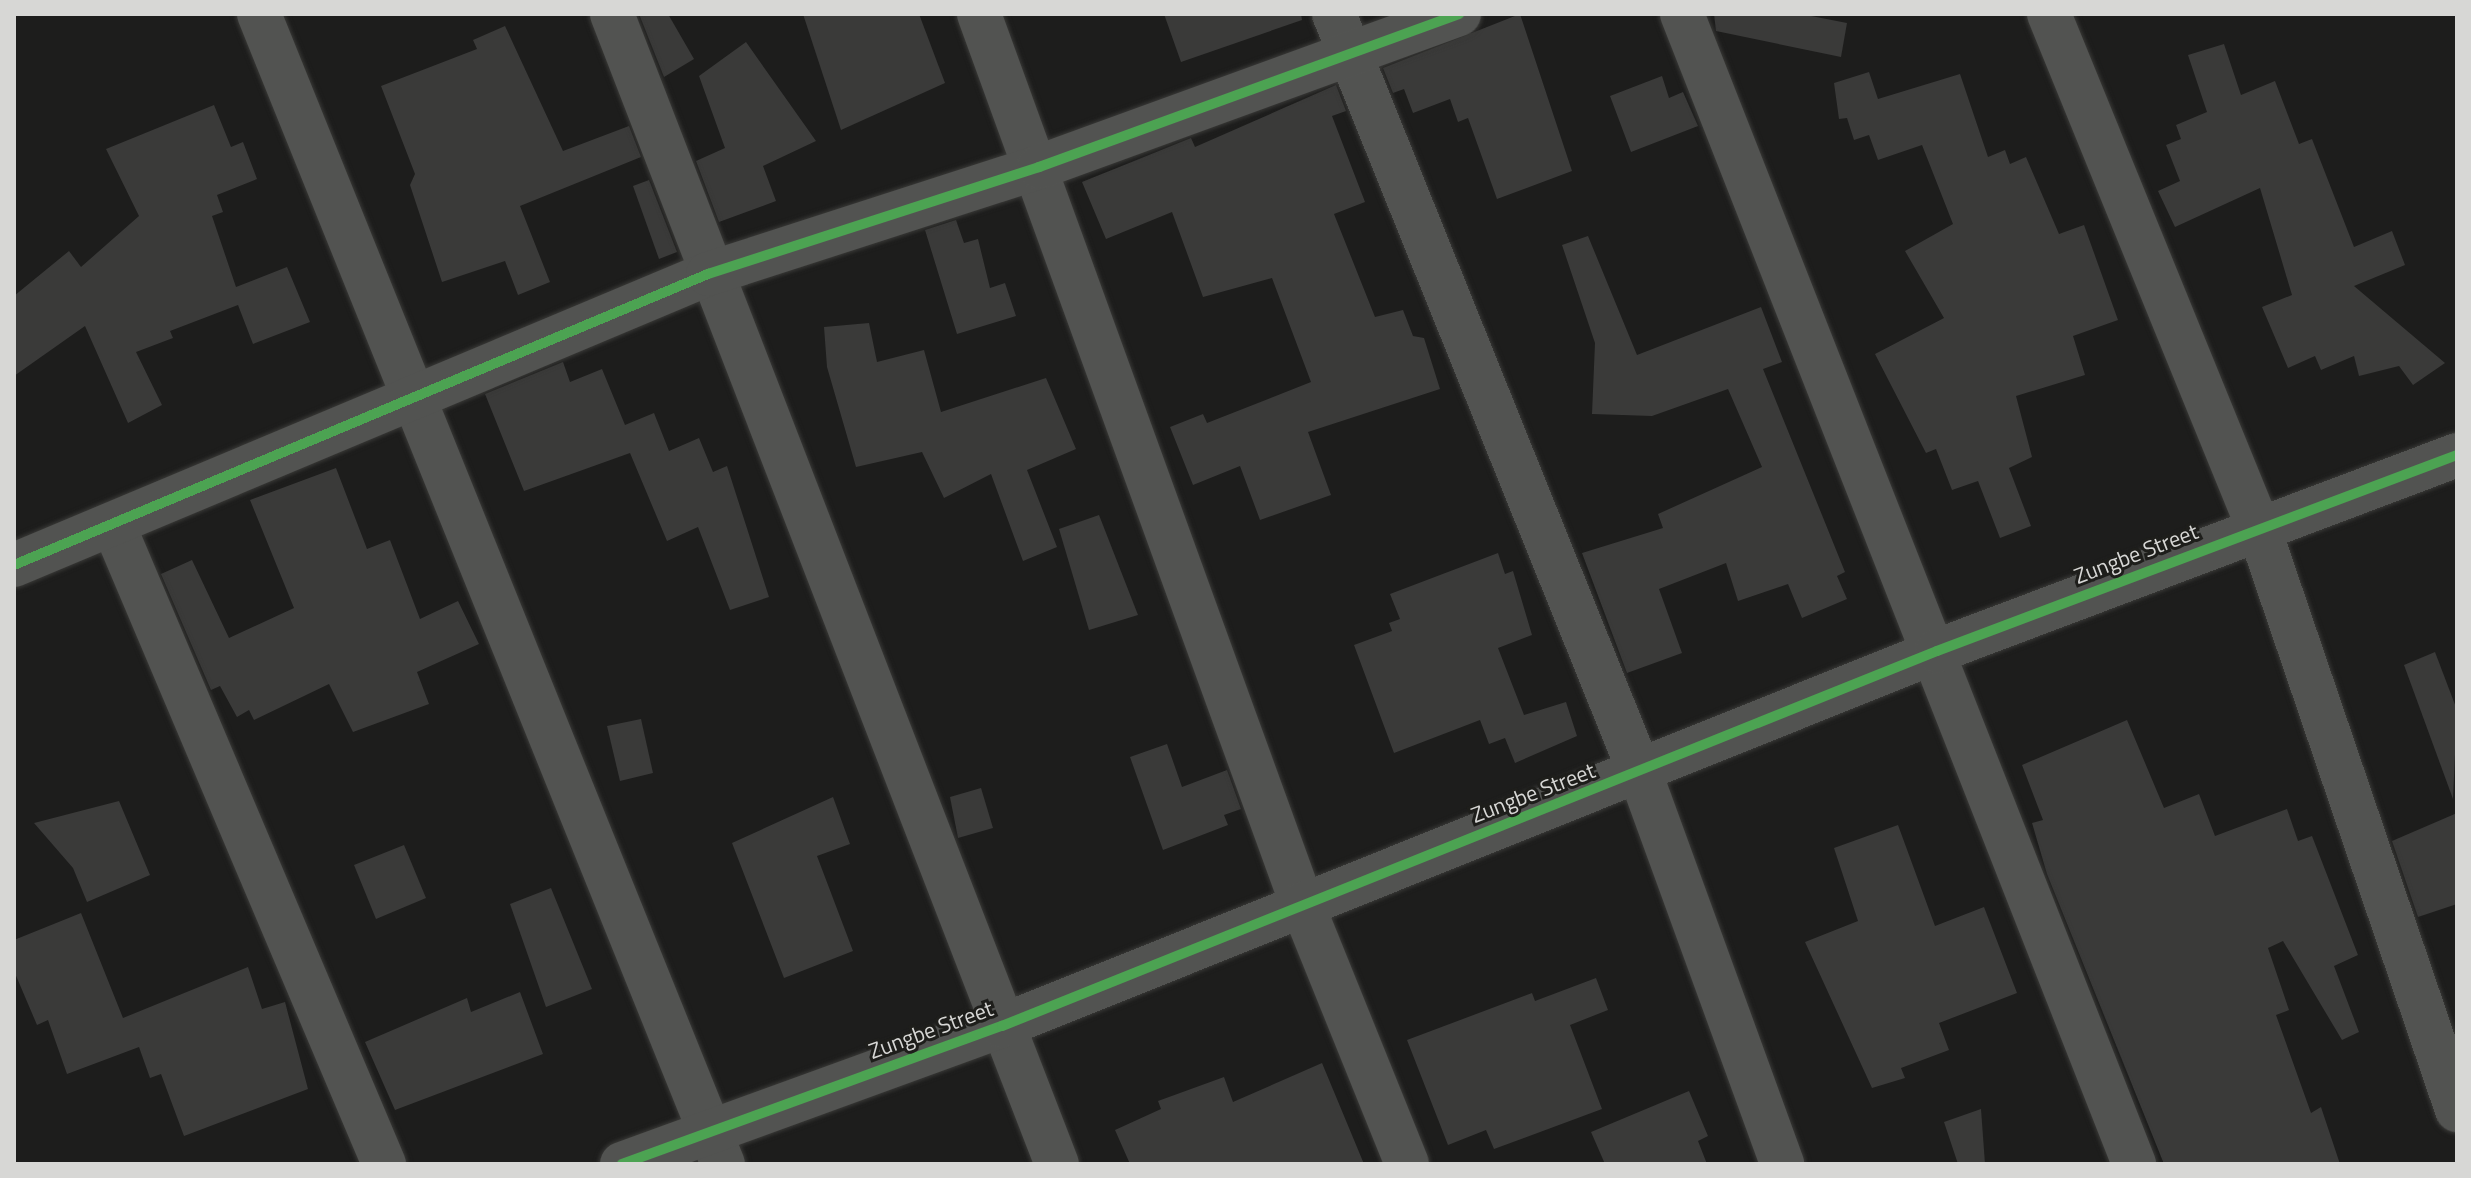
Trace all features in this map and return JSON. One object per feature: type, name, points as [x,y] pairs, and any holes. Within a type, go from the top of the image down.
[{"type":"street","points":[[259,14],[419,399],[717,1146]]},
{"type":"street","points":[[612,14],[708,274],[1057,1164]]},
{"type":"street","points":[[979,14],[1039,167],[1302,904],[1407,1164]]},
{"type":"street","points":[[1334,14],[1640,773],[1782,1164]]},
{"type":"street","points":[[14,565],[419,399],[708,274],[1039,167],[1350,58],[1459,14]]},
{"type":"street","points":[[1682,14],[1937,651],[2134,1164]]},
{"type":"street","points":[[2049,14],[2259,529],[2457,1110]]},
{"type":"street","name":"Zungbe Street","points":[[622,1164],[717,1146],[1302,904],[1640,773],[1937,651],[2457,455]]},
{"type":"street","points":[[113,524],[384,1164]]},
{"type":"building","points":[[639,14],[668,14],[694,59],[664,77]]},
{"type":"building","points":[[803,14],[919,14],[945,83],[841,130]]},
{"type":"building","points":[[1164,14],[1301,14],[1302,20],[1181,62]]},
{"type":"building","points":[[1520,14],[1572,171],[1497,199],[1468,118],[1458,122],[1450,99],[1413,113],[1404,89],[1393,93],[1383,68]]},
{"type":"building","points":[[1714,14],[1801,14],[1847,23],[1841,57],[1716,31]]},
{"type":"building","points":[[505,26],[563,151],[629,126],[641,157],[520,206],[550,282],[518,295],[505,261],[442,282],[410,185],[415,174],[381,86],[477,49],[473,40]]},
{"type":"building","points":[[746,42],[816,141],[763,166],[776,201],[719,222],[696,161],[725,148],[699,76]]},
{"type":"building","points":[[2224,44],[2241,95],[2275,81],[2299,144],[2312,139],[2354,247],[2392,231],[2405,265],[2354,286],[2445,363],[2413,385],[2399,366],[2359,376],[2354,356],[2321,370],[2315,356],[2288,368],[2262,307],[2292,295],[2260,188],[2175,227],[2158,191],[2180,181],[2166,145],[2181,139],[2176,125],[2207,112],[2188,55]]},
{"type":"building","points":[[1869,72],[1878,99],[1960,74],[1988,157],[2005,150],[2010,164],[2026,157],[2059,234],[2084,225],[2118,320],[2073,336],[2085,375],[2016,396],[2032,457],[2009,468],[2031,526],[2000,538],[1978,481],[1952,490],[1936,449],[1926,453],[1875,354],[1944,318],[1905,251],[1953,224],[1922,145],[1878,160],[1869,135],[1854,140],[1847,118],[1839,119],[1834,83]]},
{"type":"building","points":[[1662,76],[1669,98],[1683,92],[1698,126],[1631,152],[1610,96]]},
{"type":"building","points":[[1336,85],[1346,111],[1332,116],[1365,202],[1334,214],[1375,317],[1403,310],[1413,336],[1424,338],[1440,389],[1308,432],[1331,495],[1260,520],[1240,466],[1193,485],[1170,427],[1203,414],[1207,423],[1311,382],[1272,278],[1203,297],[1172,212],[1106,239],[1082,182],[1191,138],[1195,147]]},
{"type":"building","points":[[214,105],[231,147],[243,142],[257,179],[217,195],[223,212],[212,216],[236,287],[287,267],[310,322],[253,344],[238,305],[170,331],[173,338],[136,352],[162,405],[128,423],[85,326],[14,376],[14,296],[69,251],[81,267],[139,216],[106,149]]},
{"type":"building","points":[[649,180],[677,252],[659,259],[633,186]]},
{"type":"building","points":[[956,220],[964,243],[978,239],[990,288],[1005,283],[1016,316],[957,334],[925,230]]},
{"type":"building","points":[[1588,236],[1637,355],[1761,307],[1782,362],[1763,369],[1845,572],[1837,576],[1847,599],[1802,618],[1788,584],[1738,601],[1726,563],[1659,589],[1682,653],[1627,673],[1582,553],[1663,528],[1658,514],[1762,467],[1728,389],[1652,416],[1592,414],[1595,343],[1562,245]]},
{"type":"building","points":[[869,323],[877,362],[924,350],[941,412],[1046,378],[1076,449],[1027,470],[1057,547],[1023,561],[991,474],[944,498],[922,452],[856,467],[827,367],[824,327]]},
{"type":"building","points":[[563,362],[570,382],[602,369],[625,425],[654,413],[669,451],[699,438],[713,472],[727,466],[769,597],[730,610],[698,527],[667,541],[630,453],[524,491],[485,394]]},
{"type":"building","points":[[336,468],[367,549],[390,540],[420,619],[458,601],[479,644],[417,672],[429,704],[353,732],[329,684],[254,720],[249,710],[237,717],[220,686],[211,690],[161,574],[192,560],[229,638],[294,608],[250,500]]},
{"type":"building","points":[[1099,515],[1138,615],[1089,630],[1059,529]]},
{"type":"building","points":[[1498,553],[1505,574],[1513,571],[1532,635],[1498,648],[1524,715],[1566,702],[1577,736],[1515,763],[1505,738],[1489,744],[1480,720],[1394,753],[1354,645],[1392,631],[1389,623],[1400,619],[1390,594]]},
{"type":"building","points":[[2435,652],[2457,710],[2453,799],[2404,665]]},
{"type":"building","points":[[641,719],[653,773],[620,781],[607,726]]},
{"type":"building","points":[[2127,720],[2164,808],[2199,794],[2215,836],[2287,809],[2298,841],[2312,836],[2358,955],[2334,966],[2359,1032],[2342,1040],[2283,941],[2268,948],[2289,1010],[2276,1015],[2311,1113],[2321,1107],[2340,1164],[2164,1164],[2047,874],[2032,823],[2043,820],[2022,765]]},
{"type":"building","points":[[1167,744],[1182,787],[1227,770],[1241,809],[1224,815],[1228,825],[1163,850],[1130,757]]},
{"type":"building","points":[[981,788],[993,828],[958,838],[950,797]]},
{"type":"building","points":[[833,797],[850,844],[817,856],[853,951],[784,978],[732,843]]},
{"type":"building","points":[[119,801],[150,875],[87,902],[73,868],[34,823]]},
{"type":"building","points":[[2457,813],[2457,904],[2418,917],[2392,841]]},
{"type":"building","points":[[1898,825],[1935,926],[1984,907],[2017,993],[1939,1023],[1949,1050],[1901,1068],[1905,1078],[1872,1088],[1805,942],[1858,921],[1834,848]]},
{"type":"building","points":[[404,845],[426,898],[376,919],[354,865]]},
{"type":"building","points":[[551,888],[592,989],[546,1007],[510,904]]},
{"type":"building","points":[[81,913],[123,1018],[248,967],[262,1009],[285,1002],[308,1089],[184,1136],[161,1074],[150,1078],[139,1047],[67,1074],[48,1020],[37,1025],[14,971],[14,940]]},
{"type":"building","points":[[1596,978],[1608,1010],[1570,1025],[1602,1109],[1494,1149],[1486,1130],[1448,1145],[1407,1040],[1532,993],[1535,1001]]},
{"type":"building","points":[[520,992],[543,1054],[395,1110],[365,1042],[467,998],[471,1012]]},
{"type":"building","points":[[1322,1063],[1364,1164],[1130,1164],[1115,1130],[1161,1109],[1158,1101],[1224,1077],[1233,1102]]},
{"type":"building","points":[[1689,1091],[1708,1136],[1698,1141],[1707,1164],[1605,1164],[1591,1132]]},
{"type":"building","points":[[1981,1109],[1985,1164],[1958,1164],[1944,1122]]},
{"type":"cycle path","points":[[14,565],[708,274],[1039,167],[1459,14]]},
{"type":"cycle path","points":[[622,1164],[1002,1026],[1937,651],[2457,455]]}]
